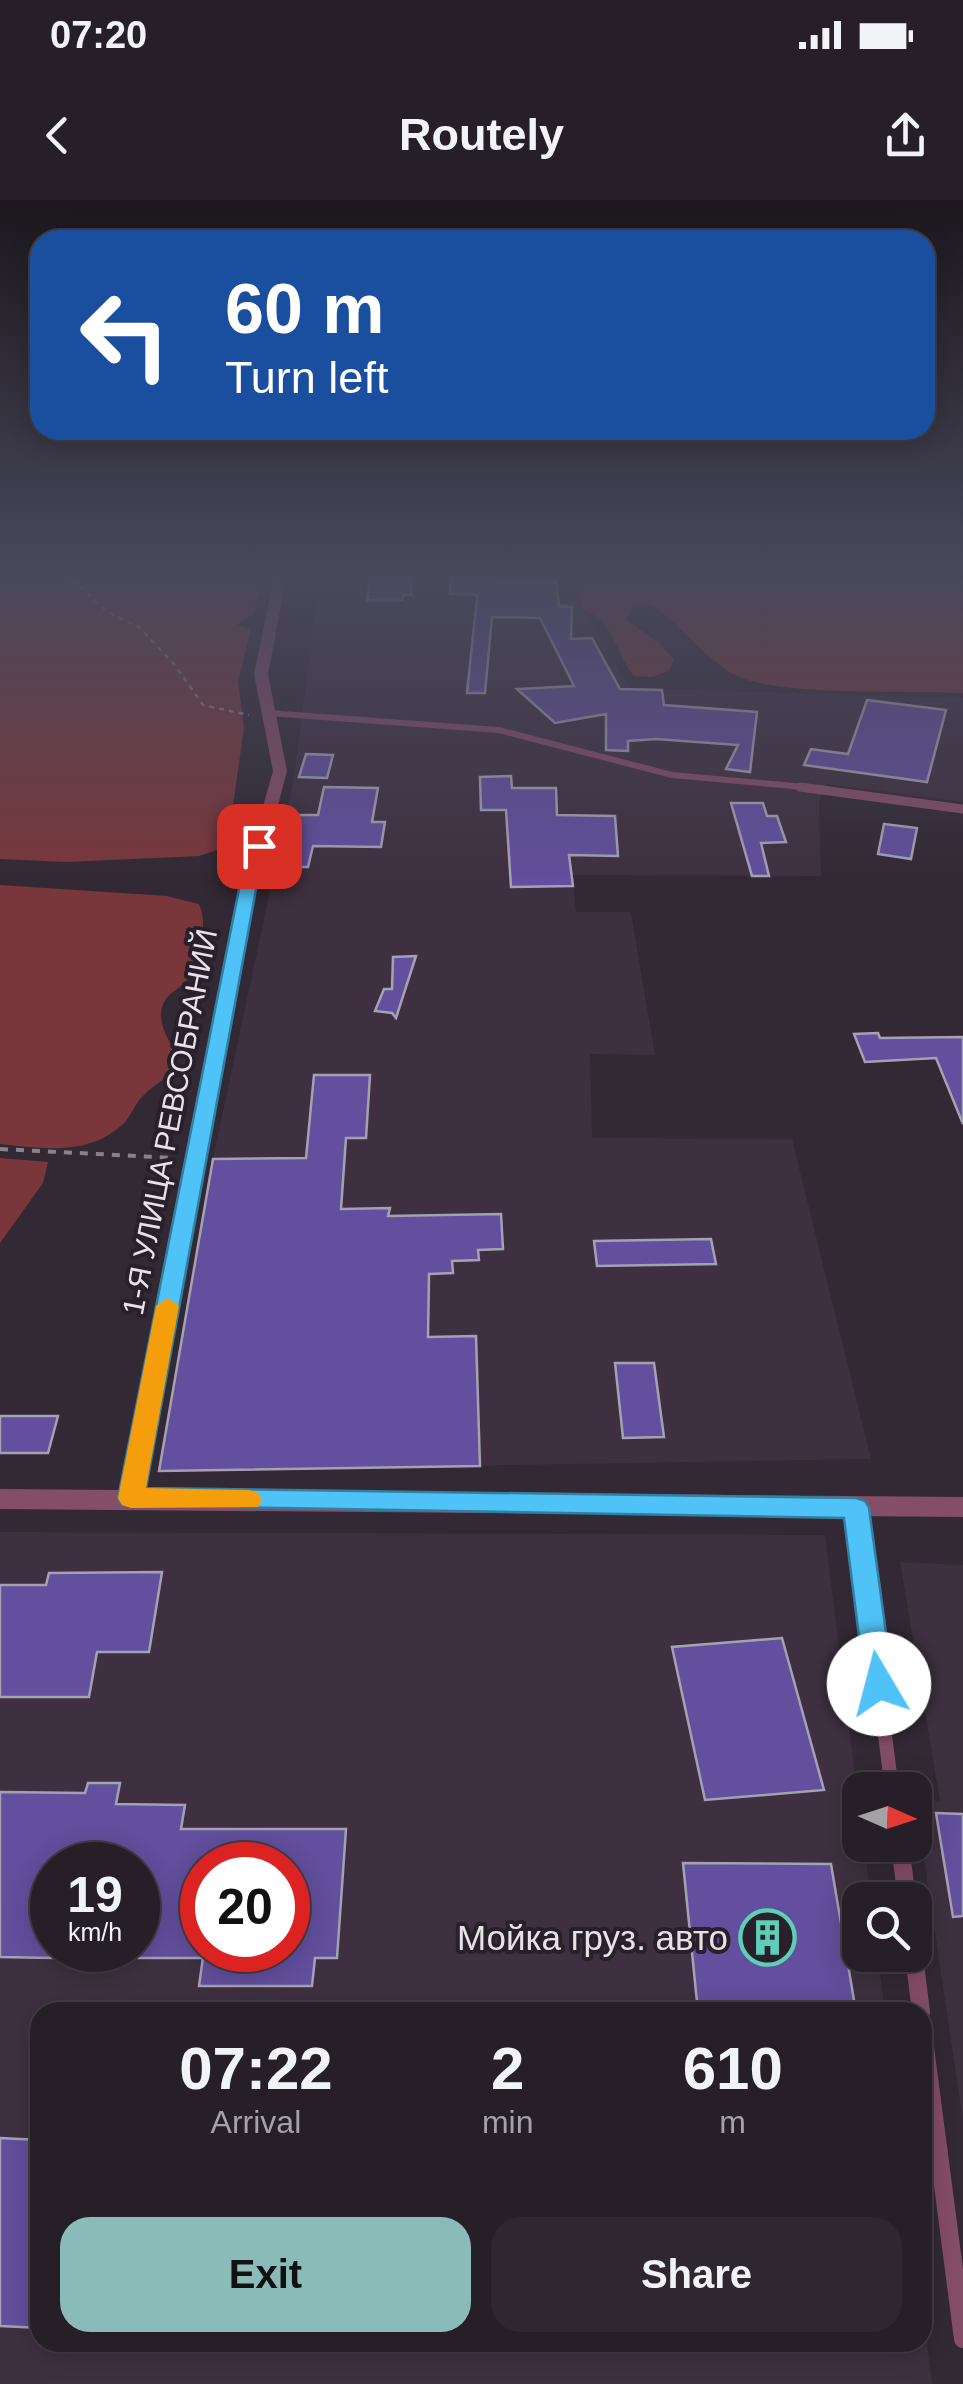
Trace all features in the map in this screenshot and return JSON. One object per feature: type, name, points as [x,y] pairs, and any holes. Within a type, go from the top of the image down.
[{"type":"street","name":"1-Я УЛИЦА РЕВСОБРАНИЙ","points":[[131,1498],[249,884],[280,771],[261,675]]},
{"type":"street","points":[[0,1498],[963,1507]]},
{"type":"lane","points":[[268,713],[499,730],[672,774],[826,789],[963,809]]},
{"type":"lane","points":[[856,1508],[890,1772]]},
{"type":"lane","points":[[916,1972],[920,2002]]},
{"type":"lane","points":[[932,2101],[963,2339]]},
{"type":"path","points":[[182,675],[203,705],[242,715],[268,713]]},
{"type":"path","points":[[0,1148],[74,1156],[196,1158]]},
{"type":"shaded area","points":[[0,675],[240,675],[244,728],[228,840],[220,849],[199,856],[66,862],[0,859]]},
{"type":"shaded area","points":[[307,675],[622,675],[630,688],[963,698],[963,802],[826,784],[819,802],[821,876],[572,875],[576,912],[631,912],[655,1055],[590,1054],[592,1138],[792,1139],[871,1459],[159,1471],[213,1159],[294,778]]},
{"type":"shaded area","points":[[736,675],[963,675],[963,693],[844,691],[753,681]]},
{"type":"shaded area","points":[[0,885],[167,896],[199,904],[203,934],[198,957],[189,977],[166,999],[161,1014],[178,1066],[140,1099],[125,1122],[98,1140],[67,1148],[0,1144]]},
{"type":"shaded area","points":[[0,1158],[48,1162],[43,1183],[0,1243]]},
{"type":"shaded area","points":[[0,1532],[825,1535],[855,1772],[842,1772],[842,1862],[866,1862],[869,1882],[842,1882],[842,1972],[880,1972],[884,2002],[30,2002],[30,2352],[928,2352],[932,2384],[0,2384]]},
{"type":"shaded area","points":[[900,1562],[963,1565],[963,2121],[932,1912],[932,1882],[927,1882],[925,1862],[932,1862],[932,1800],[940,1801]]},
{"type":"building","points":[[469,675],[487,675],[485,693],[467,693]]},
{"type":"building","points":[[568,675],[612,675],[620,689],[662,690],[664,705],[757,712],[750,772],[726,769],[738,745],[656,739],[628,741],[628,751],[606,750],[606,714],[555,723],[517,689],[574,686]]},
{"type":"building","points":[[867,700],[946,710],[927,782],[804,765],[811,749],[848,754]]},
{"type":"building","points":[[306,754],[333,755],[327,778],[299,777]]},
{"type":"building","points":[[511,776],[512,788],[556,788],[557,815],[615,816],[618,856],[569,855],[573,886],[511,887],[506,810],[481,810],[480,777]]},
{"type":"building","points":[[324,787],[378,788],[372,822],[385,822],[381,847],[313,846],[308,867],[278,867],[291,815],[318,815]]},
{"type":"building","points":[[731,803],[763,803],[767,816],[777,816],[786,842],[761,843],[769,876],[752,876]]},
{"type":"building","points":[[884,824],[917,828],[911,859],[878,854]]},
{"type":"building","points":[[416,956],[396,1018],[392,1013],[375,1011],[384,989],[392,989],[393,957]]},
{"type":"building","points":[[878,1033],[880,1038],[963,1037],[963,1124],[936,1058],[865,1062],[854,1034]]},
{"type":"building","points":[[314,1075],[370,1075],[366,1138],[346,1138],[341,1209],[390,1208],[388,1216],[501,1214],[503,1249],[478,1250],[479,1260],[452,1261],[453,1273],[429,1274],[428,1337],[476,1336],[480,1466],[159,1471],[213,1159],[306,1158]]},
{"type":"building","points":[[711,1239],[716,1264],[597,1266],[594,1241]]},
{"type":"building","points":[[615,1363],[654,1363],[664,1437],[623,1438]]},
{"type":"building","points":[[0,1416],[58,1416],[48,1453],[0,1453]]},
{"type":"building","points":[[162,1572],[149,1652],[97,1652],[89,1697],[0,1697],[0,1585],[46,1585],[49,1573]]},
{"type":"building","points":[[782,1638],[824,1790],[705,1800],[672,1647]]},
{"type":"building","points":[[88,1783],[120,1783],[116,1804],[185,1805],[181,1829],[346,1829],[337,1958],[315,1958],[312,1986],[199,1986],[201,1972],[310,1972],[310,1842],[180,1842],[180,1958],[160,1958],[160,1842],[30,1842],[30,1958],[0,1957],[0,1792],[85,1793]]},
{"type":"building","points":[[936,1813],[963,1814],[963,1916],[953,1917]]},
{"type":"building","name":"Мойка груз. авто","points":[[683,1863],[831,1864],[842,1929],[842,1972],[849,1972],[854,2002],[697,2002]]},
{"type":"building","points":[[0,2138],[30,2140],[30,2328],[0,2326]]},
{"type":"slow traffic","points":[[168,1306],[131,1498],[249,1500]]},
{"type":"place","name":"Мойка груз. авто","points":[[767,1938]]},
{"type":"route","points":[[259,846],[131,1498],[856,1508],[879,1684]]}]
